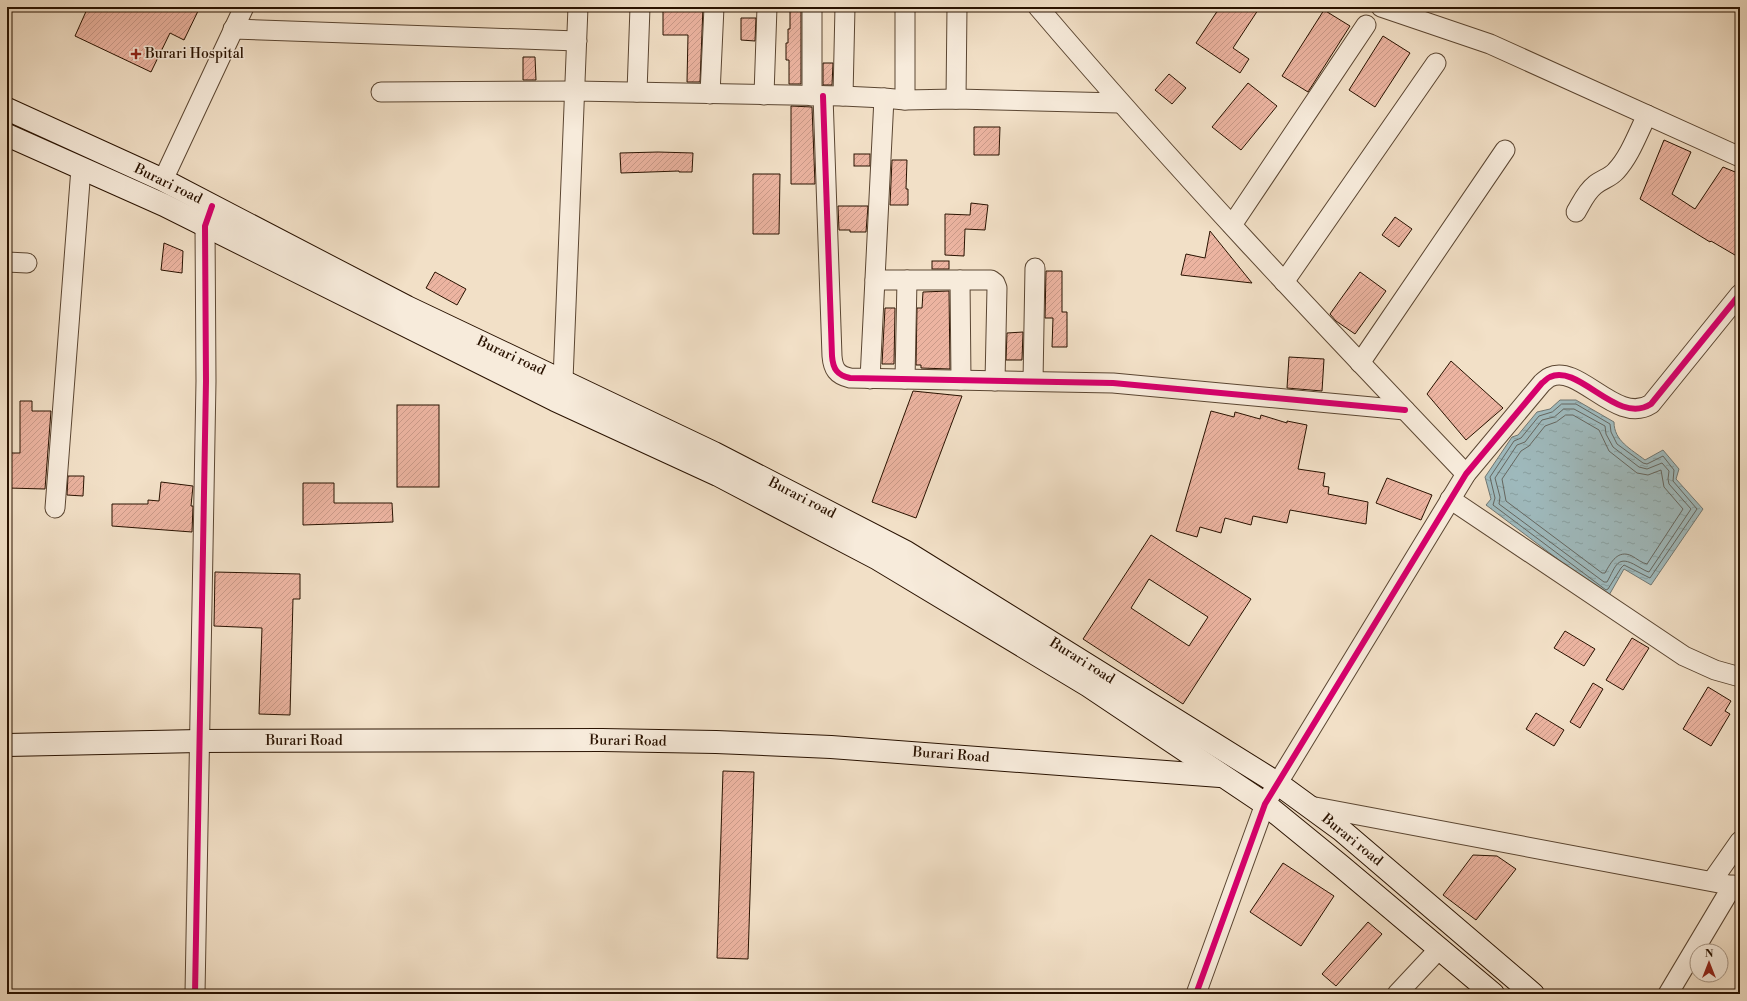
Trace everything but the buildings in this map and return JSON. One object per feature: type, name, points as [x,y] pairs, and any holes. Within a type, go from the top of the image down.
[{"type":"main road","name":"Burari road","points":[[7,109],[163,180],[408,306],[559,390],[878,559],[1089,686],[1265,804],[1440,948],[1493,994]]},
{"type":"main road","name":"Burari road","points":[[7,136],[164,205],[205,226],[559,390],[714,453],[906,552],[1277,782],[1340,829],[1533,994]]},
{"type":"main road","name":"Burari Road","points":[[7,745],[199,741],[602,740],[716,742],[847,748],[1222,776]]},
{"type":"main road","points":[[1222,776],[1243,761]]},
{"type":"street","points":[[163,180],[244,7]]},
{"type":"street","points":[[559,390],[578,7]]},
{"type":"street","points":[[637,92],[640,7]]},
{"type":"street","points":[[710,94],[714,7]]},
{"type":"street","points":[[764,95],[767,7]]},
{"type":"street","points":[[812,7],[833,366],[836,372],[842,376],[850,378],[870,379],[1113,383],[1405,410]]},
{"type":"street","points":[[843,96],[845,7]]},
{"type":"street","points":[[905,7],[905,100]]},
{"type":"street","points":[[956,99],[958,7]]},
{"type":"street","points":[[1038,7],[1119,103],[1284,282],[1466,474]]},
{"type":"street","points":[[1381,7],[1490,44],[1740,157]]},
{"type":"street","points":[[1232,225],[1366,24]]},
{"type":"street","points":[[233,29],[577,41]]},
{"type":"street","points":[[1284,282],[1436,63]]},
{"type":"street","points":[[381,92],[575,91],[843,96],[905,100],[956,99],[1119,103]]},
{"type":"street","points":[[870,379],[884,98]]},
{"type":"street","points":[[1576,212],[1586,194],[1597,183],[1616,171],[1630,149],[1647,115]]},
{"type":"street","points":[[1360,363],[1505,150]]},
{"type":"street","points":[[56,508],[81,168]]},
{"type":"street","points":[[196,994],[206,381],[205,226],[212,206]]},
{"type":"street","points":[[7,262],[27,263]]},
{"type":"street","points":[[1032,381],[1035,268]]},
{"type":"street","points":[[875,280],[990,280],[995,283],[997,288],[995,381]]},
{"type":"street","points":[[905,379],[907,280]]},
{"type":"street","points":[[960,280],[961,380]]},
{"type":"street","points":[[1196,994],[1265,804],[1466,474],[1542,383],[1551,377],[1562,376],[1573,379],[1621,406],[1632,410],[1643,409],[1651,404],[1740,294]]},
{"type":"street","points":[[1450,499],[1684,656],[1715,670],[1740,677]]},
{"type":"street","points":[[1310,806],[1736,886],[1668,994]]},
{"type":"street","points":[[1712,881],[1740,841]]},
{"type":"street","points":[[1397,994],[1440,948]]},
{"type":"water","points":[[1560,400],[1576,400],[1614,422],[1617,434],[1624,444],[1645,460],[1663,450],[1679,469],[1676,479],[1703,509],[1651,585],[1624,569],[1608,597],[1486,505],[1491,499],[1485,477],[1512,437],[1518,435],[1537,412],[1550,409]]},
{"type":"cycle path","points":[[823,96],[832,356],[836,371],[842,375],[850,378],[1113,383],[1405,410]]},
{"type":"cycle path","points":[[195,994],[206,381],[205,226],[212,206]]},
{"type":"cycle path","points":[[1196,994],[1265,804],[1466,474],[1542,383],[1550,377],[1561,375],[1573,378],[1625,407],[1638,409],[1651,404],[1740,294]]},
{"type":"place","name":"Burari Hospital","points":[[136,54]]}]
